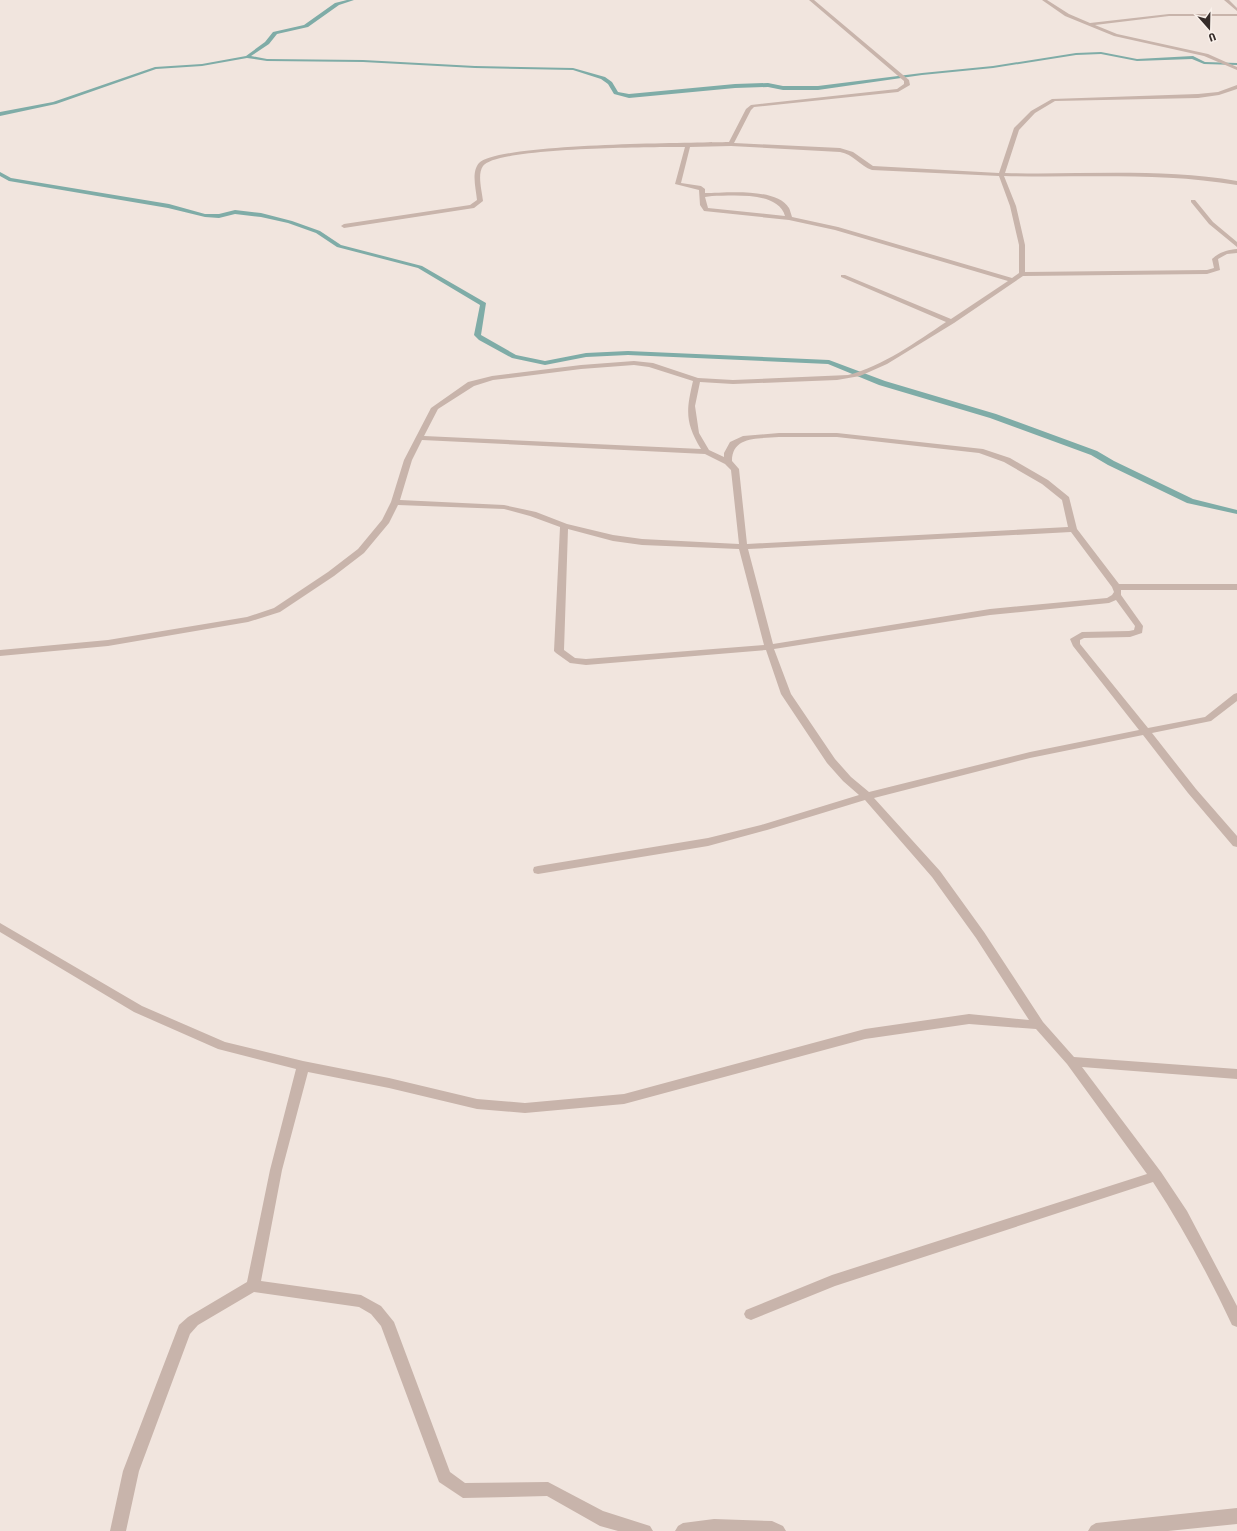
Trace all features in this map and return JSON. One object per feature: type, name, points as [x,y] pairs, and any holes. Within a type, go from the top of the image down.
[{"type":"street","points":[[731,144],[749,109],[753,106],[898,90],[907,85],[907,81],[811,0]]},
{"type":"street","points":[[1044,0],[1067,15],[1116,35],[1206,55],[1237,69]]},
{"type":"street","points":[[1226,0],[1237,10]]},
{"type":"street","points":[[1090,24],[1168,15],[1237,15]]},
{"type":"street","points":[[1022,274],[1022,245],[1013,206],[1001,175],[1016,130],[1033,112],[1054,100],[1198,96],[1219,93],[1237,87]]},
{"type":"street","points":[[344,226],[472,206],[480,201],[477,172],[482,163],[493,158],[558,149],[731,144],[848,151],[854,153],[864,164],[872,168],[1001,175],[1181,176],[1237,183]]},
{"type":"street","points":[[688,145],[678,184],[699,187],[702,189],[702,205],[706,210],[789,218],[836,228],[1013,280]]},
{"type":"street","points":[[702,195],[771,198],[783,203],[789,213],[789,218]]},
{"type":"street","points":[[1193,201],[1210,223],[1237,245]]},
{"type":"street","points":[[0,652],[108,643],[248,619],[277,610],[325,578],[361,550],[386,521],[395,502],[408,460],[434,408],[471,384],[492,378],[581,367],[634,363],[650,365],[697,380],[733,382],[852,377],[872,370],[952,322],[1022,274],[1207,272],[1218,269],[1215,259],[1222,253],[1237,251]]},
{"type":"street","points":[[843,276],[952,322]]},
{"type":"street","points":[[697,380],[691,406],[695,433],[706,452]]},
{"type":"street","points":[[728,462],[728,453],[733,444],[746,438],[779,435],[845,436],[980,451],[1007,460],[1045,482],[1066,499],[1073,529],[1139,626],[1139,631],[1130,634],[1082,635],[1075,639],[1076,644],[1119,696],[1143,731],[1192,791],[1237,842]]},
{"type":"street","points":[[420,438],[706,452],[728,462],[735,469],[743,547],[769,647],[786,694],[831,761],[847,779],[867,796],[936,874],[980,935],[1039,1025],[1071,1061],[1156,1176],[1189,1229],[1219,1283],[1237,1321]]},
{"type":"street","points":[[395,502],[504,507],[532,514],[564,526],[613,538],[642,542],[743,547],[1073,529]]},
{"type":"street","points":[[564,526],[559,651],[573,660],[586,662],[769,647],[990,612],[1109,600],[1116,591]]},
{"type":"street","points":[[1116,591],[1237,587]]},
{"type":"street","points":[[538,870],[708,842],[763,828],[867,796],[1030,755],[1208,719],[1237,696]]},
{"type":"street","points":[[0,927],[138,1010],[222,1046],[303,1066],[389,1083],[477,1104],[525,1108],[624,1099],[865,1034],[970,1019],[1039,1025]]},
{"type":"street","points":[[1071,1061],[1237,1074]]},
{"type":"street","points":[[253,1286],[276,1170],[303,1066]]},
{"type":"street","points":[[751,1314],[832,1281],[1156,1176]]},
{"type":"street","points":[[118,1531],[131,1471],[184,1330],[193,1321],[253,1286],[361,1301],[376,1310],[387,1322],[444,1477],[463,1491],[548,1489],[600,1518],[645,1531]]},
{"type":"street","points":[[1096,1531],[1237,1516]]},
{"type":"street","points":[[683,1531],[714,1527],[778,1531]]},
{"type":"waterway","points":[[247,57],[267,43],[275,33],[306,26],[337,4],[352,0]]},
{"type":"waterway","points":[[247,57],[267,60],[363,61],[475,67],[573,69],[603,78],[610,83],[616,93],[629,96],[735,86],[768,85],[783,88],[818,88],[922,74],[993,67],[1076,54],[1101,53],[1137,60],[1193,57],[1204,63],[1237,64]]},
{"type":"waterway","points":[[0,114],[54,103],[155,68],[202,65],[247,57]]},
{"type":"waterway","points":[[0,174],[9,179],[169,206],[199,215],[217,216],[235,212],[275,218],[318,232],[339,246],[420,267],[484,304],[477,335],[481,339],[514,357],[545,363],[586,355],[628,353],[829,362],[882,383],[993,416],[1094,453],[1111,463],[1190,501],[1237,512]]}]
